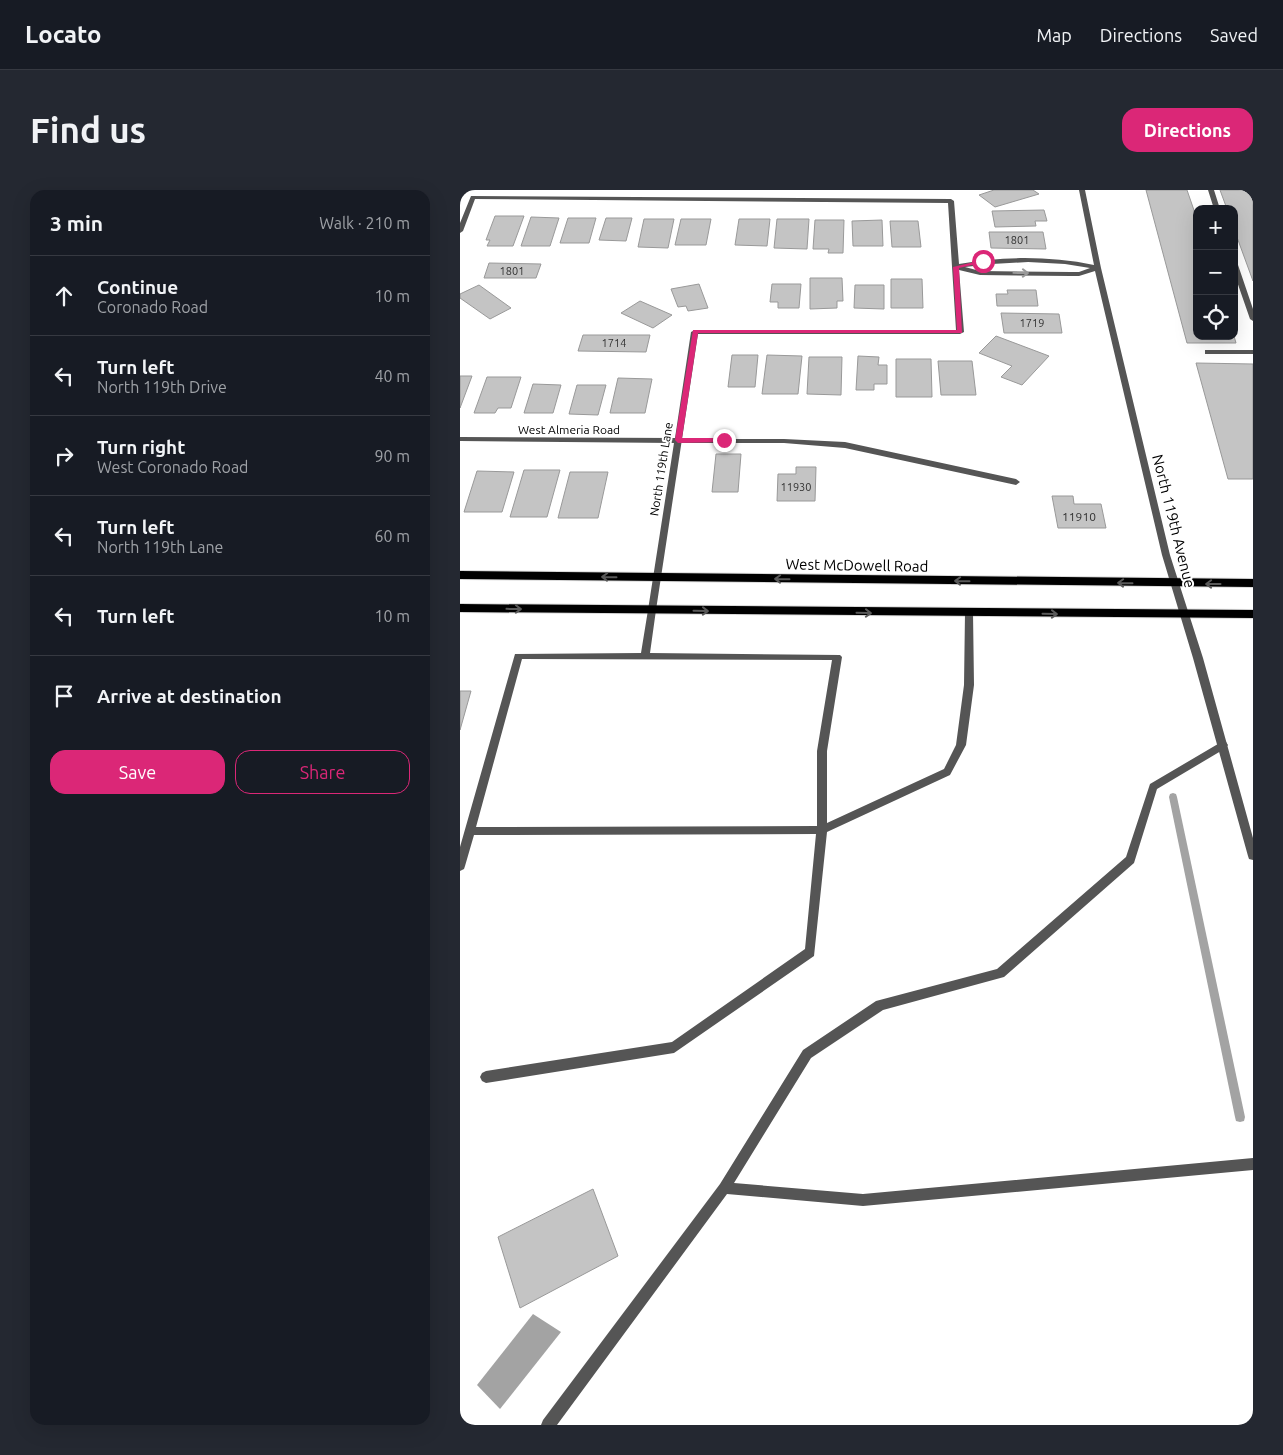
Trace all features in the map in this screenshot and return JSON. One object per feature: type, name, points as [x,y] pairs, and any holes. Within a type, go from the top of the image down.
[{"type":"main road","name":"West McDowell Road","points":[[460,575],[1253,584]]},
{"type":"main road","points":[[460,608],[1185,615],[1253,614]]},
{"type":"street","name":"North 119th Avenue","points":[[1082,190],[1098,268],[1173,584],[1185,615],[1253,856]]},
{"type":"street","points":[[1211,190],[1216,205]]},
{"type":"street","points":[[460,231],[473,197],[951,201],[956,267]]},
{"type":"street","points":[[956,267],[983,261],[1075,262],[1098,268]]},
{"type":"street","points":[[956,267],[980,273],[1071,274],[1079,274],[1098,268]]},
{"type":"street","name":"North 119th Lane","points":[[645,655],[695,332],[960,332],[956,267]]},
{"type":"street","points":[[1238,274],[1253,319]]},
{"type":"street","points":[[1208,352],[1253,352]]},
{"type":"street","name":"West Almeria Road","points":[[460,439],[784,441],[844,445],[1016,482]]},
{"type":"street","points":[[471,831],[822,830],[947,772],[961,745],[969,685],[969,613]]},
{"type":"street","points":[[460,866],[518,656],[837,657],[822,750],[822,830],[810,952],[674,1047],[486,1077]]},
{"type":"street","points":[[548,1425],[724,1188],[807,1054],[880,1005],[1000,973],[1130,860],[1153,787],[1223,745]]},
{"type":"street","points":[[724,1188],[863,1200],[1253,1164]]},
{"type":"shaded area","points":[[533,1314],[561,1332],[500,1409],[477,1385]]},
{"type":"building","points":[[994,190],[1033,190],[1039,194],[995,207],[979,195]]},
{"type":"building","points":[[1146,190],[1187,190],[1193,207],[1193,340],[1235,340],[1236,343],[1187,343]]},
{"type":"building","points":[[1220,190],[1253,190],[1253,281],[1238,240],[1238,205],[1226,205]]},
{"type":"building","points":[[1044,210],[1047,221],[1035,221],[1036,226],[995,227],[992,211]]},
{"type":"building","points":[[495,216],[524,216],[513,246],[487,246],[490,240],[486,240]]},
{"type":"building","points":[[531,217],[559,218],[550,246],[521,246]]},
{"type":"building","points":[[568,218],[596,218],[589,243],[560,243]]},
{"type":"building","points":[[606,218],[632,218],[626,241],[599,240]]},
{"type":"building","points":[[644,219],[674,219],[668,248],[638,247]]},
{"type":"building","points":[[681,219],[711,219],[706,245],[675,245]]},
{"type":"building","points":[[739,219],[770,219],[767,246],[735,245]]},
{"type":"building","points":[[777,219],[809,219],[807,249],[774,248]]},
{"type":"building","points":[[815,220],[844,220],[843,253],[828,253],[829,249],[813,249]]},
{"type":"building","points":[[882,220],[883,246],[853,246],[852,221]]},
{"type":"building","points":[[890,221],[918,221],[921,247],[892,247]]},
{"type":"building","points":[[989,232],[1043,232],[1046,249],[991,248]]},
{"type":"building","points":[[489,263],[541,264],[536,278],[484,278]]},
{"type":"building","points":[[810,278],[842,278],[843,301],[837,301],[837,308],[810,309]]},
{"type":"building","points":[[891,279],[922,279],[923,308],[891,308]]},
{"type":"building","points":[[699,284],[708,308],[688,311],[686,306],[678,307],[671,289]]},
{"type":"building","points":[[772,284],[801,284],[799,308],[778,308],[778,302],[770,302]]},
{"type":"building","points":[[479,285],[511,308],[490,319],[460,298],[460,294]]},
{"type":"building","points":[[855,285],[884,285],[884,309],[854,308]]},
{"type":"building","points":[[1007,290],[1036,290],[1038,306],[997,306],[996,294],[1008,294]]},
{"type":"building","points":[[640,301],[672,315],[653,328],[621,313]]},
{"type":"building","points":[[1001,313],[1059,314],[1062,333],[1004,333]]},
{"type":"building","points":[[583,335],[650,335],[646,352],[578,351]]},
{"type":"building","points":[[996,336],[1049,356],[1022,385],[1001,377],[1012,366],[979,353]]},
{"type":"building","points":[[732,355],[758,355],[755,387],[728,387]]},
{"type":"building","points":[[767,355],[802,356],[798,394],[762,394]]},
{"type":"building","points":[[858,356],[879,357],[878,365],[887,365],[887,384],[874,384],[874,390],[856,390]]},
{"type":"building","points":[[809,357],[842,357],[841,395],[807,394]]},
{"type":"building","points":[[896,359],[931,359],[932,397],[896,397]]},
{"type":"building","points":[[938,361],[972,361],[976,395],[941,395]]},
{"type":"building","points":[[1196,363],[1253,364],[1253,479],[1228,479]]},
{"type":"building","points":[[460,376],[472,376],[460,408]]},
{"type":"building","points":[[487,377],[521,377],[511,408],[498,408],[495,413],[474,413]]},
{"type":"building","points":[[618,378],[652,379],[645,413],[610,413]]},
{"type":"building","points":[[533,384],[561,385],[553,413],[524,413]]},
{"type":"building","points":[[577,385],[606,385],[598,415],[569,414]]},
{"type":"building","points":[[716,454],[741,454],[738,492],[712,492]]},
{"type":"building","points":[[796,467],[816,467],[815,501],[777,501],[778,474],[796,474]]},
{"type":"building","points":[[524,470],[560,470],[547,517],[510,517]]},
{"type":"building","points":[[477,471],[514,472],[502,512],[464,512]]},
{"type":"building","points":[[570,472],[608,472],[598,518],[558,518]]},
{"type":"building","points":[[1052,496],[1073,496],[1074,504],[1101,504],[1106,528],[1058,528]]},
{"type":"building","points":[[460,691],[471,691],[460,730]]},
{"type":"building","points":[[593,1189],[618,1256],[520,1308],[498,1237]]},
{"type":"waterway","points":[[1173,797],[1240,1117]]},
{"type":"route","points":[[724,440],[678,440],[695,332],[960,332],[956,267],[983,261]]}]
